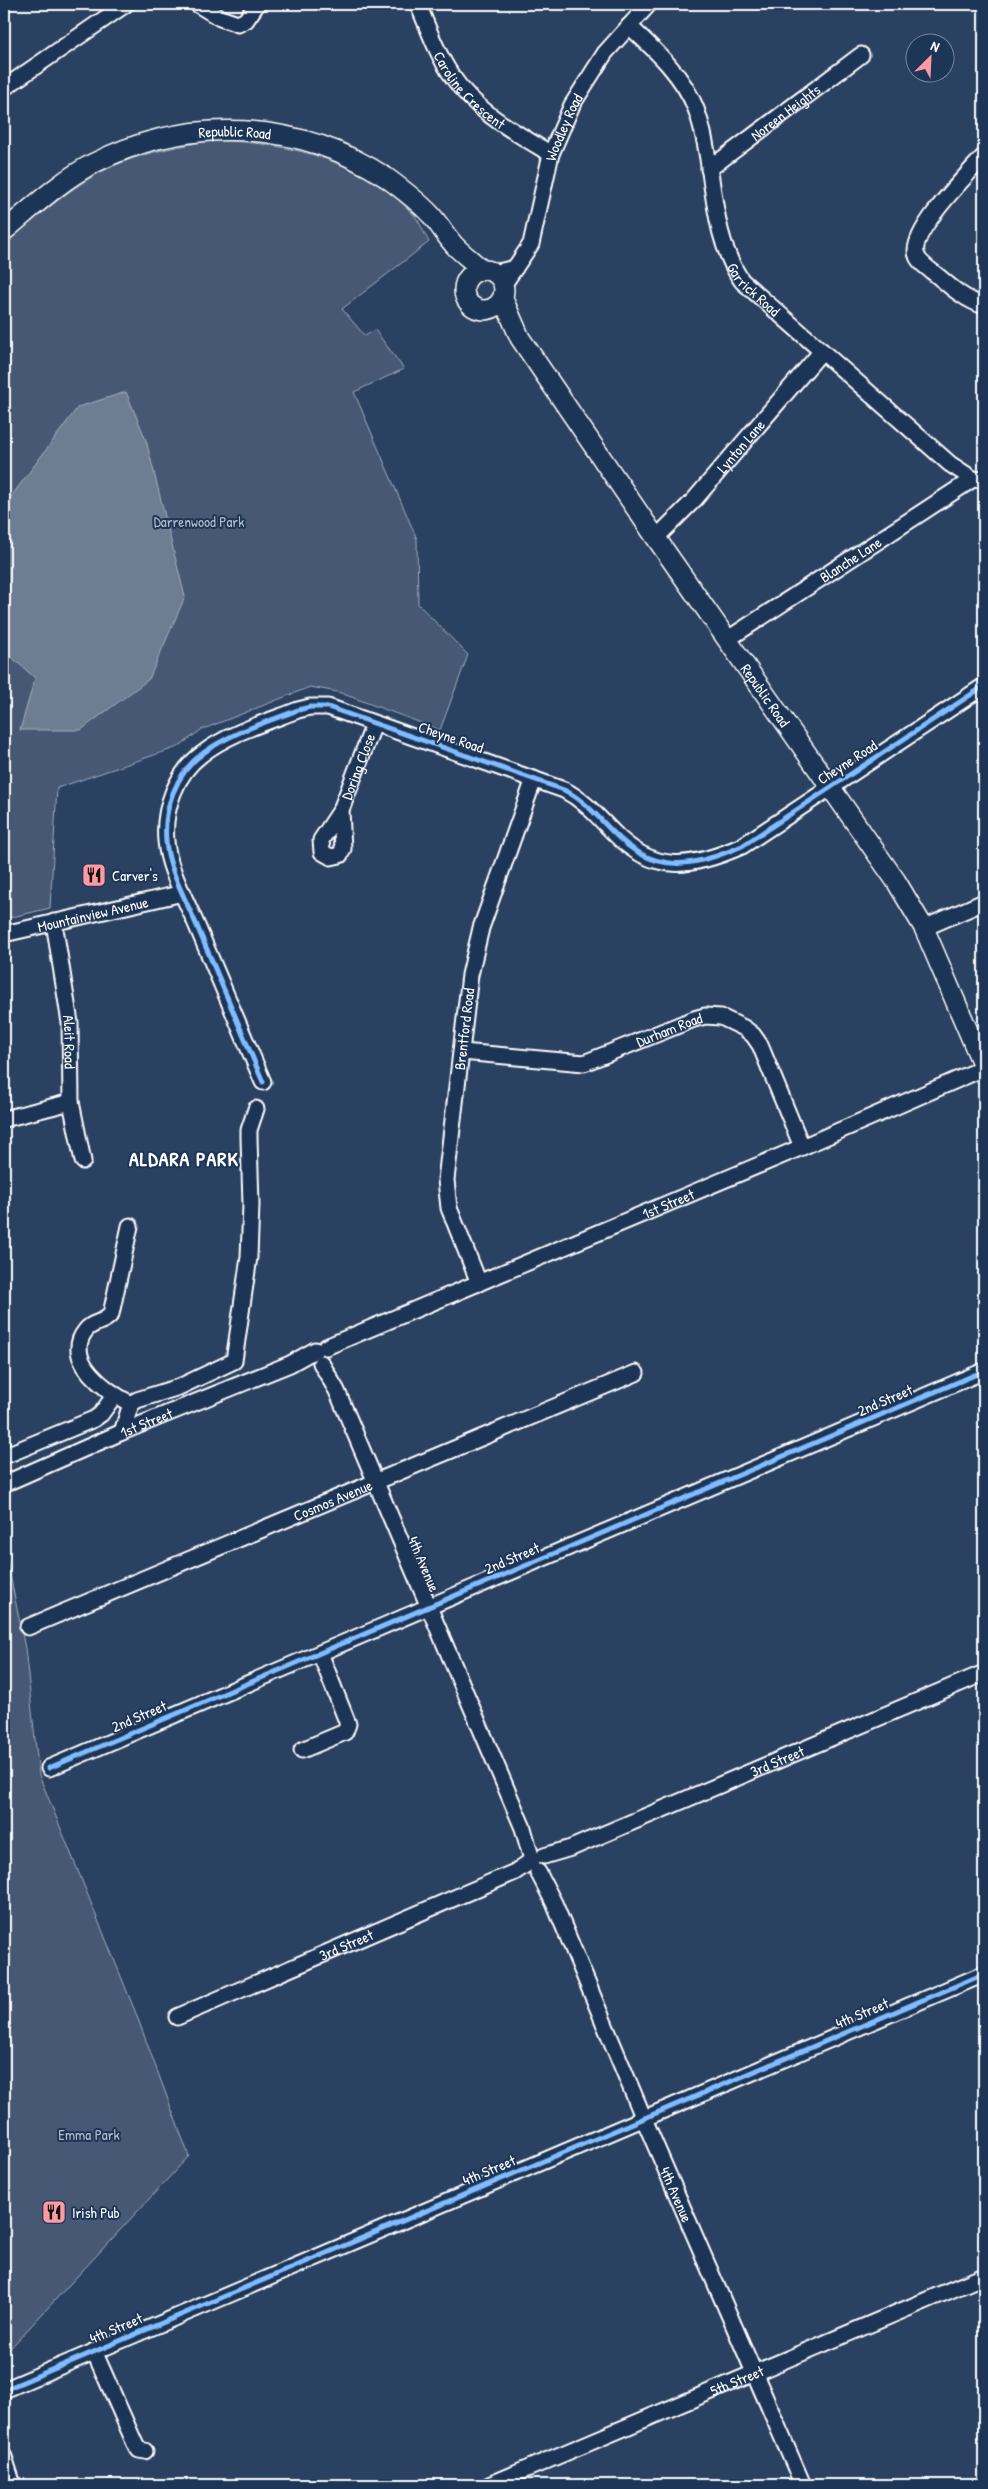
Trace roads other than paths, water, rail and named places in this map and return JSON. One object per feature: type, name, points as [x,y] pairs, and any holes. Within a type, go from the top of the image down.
[{"type":"main road","name":"Republic Road","points":[[4,231],[73,175],[123,149],[180,134],[236,130],[276,133],[316,144],[354,159],[387,179],[411,197],[429,213],[455,246],[496,281],[520,338],[656,538],[896,881],[924,928],[984,1068]]},
{"type":"main road","name":"Republic Road","points":[[455,246],[467,282]]},
{"type":"main road","points":[[475,272],[496,281],[494,308],[485,310],[472,306],[464,292],[467,282],[475,272]]},
{"type":"main road","name":"Republic Road","points":[[485,310],[520,338]]},
{"type":"street","points":[[4,88],[126,4]]},
{"type":"street","points":[[197,4],[220,18],[238,24],[246,20],[256,4]]},
{"type":"street","name":"Caroline Crescent","points":[[418,4],[441,58],[466,94],[498,120],[551,154]]},
{"type":"street","name":"Woodley Road","points":[[496,281],[515,268],[531,244],[551,154],[582,85],[606,53],[649,4]]},
{"type":"street","name":"Garrick Road","points":[[629,26],[663,58],[689,94],[699,117],[724,243],[734,270],[751,290],[950,464],[979,480]]},
{"type":"street","name":"Noreen Heights","points":[[708,169],[861,55]]},
{"type":"street","points":[[984,156],[934,214],[920,234],[915,250],[918,259],[955,291],[984,306]]},
{"type":"street","name":"Lynton Lane","points":[[656,538],[712,479],[822,351]]},
{"type":"street","name":"Blanche Lane","points":[[728,639],[979,480]]},
{"type":"street","name":"Cheyne Road","points":[[264,1082],[183,893],[166,844],[166,817],[173,791],[180,778],[201,754],[221,742],[310,707],[328,707],[534,779],[576,796],[634,852],[654,861],[669,864],[690,864],[715,858],[742,846],[984,686]]},
{"type":"street","name":"Doring Close","points":[[341,810],[374,724]]},
{"type":"street","name":"Brentford Road","points":[[479,1283],[446,1201],[446,1180],[470,975],[476,945],[534,779]]},
{"type":"street","name":"Mountainview Avenue","points":[[4,934],[183,893]]},
{"type":"street","points":[[924,928],[984,902]]},
{"type":"street","name":"Aleit Road","points":[[54,922],[70,1023],[71,1102],[83,1160]]},
{"type":"street","name":"Durham Road","points":[[462,1052],[584,1063],[694,1019],[705,1016],[721,1017],[744,1028],[760,1045],[802,1147]]},
{"type":"street","name":"1st Street","points":[[4,1484],[122,1432],[290,1364],[323,1356],[351,1338],[984,1068]]},
{"type":"street","points":[[4,1119],[71,1102]]},
{"type":"street","points":[[130,1226],[110,1314],[104,1321],[96,1322],[86,1329],[78,1348],[79,1359],[114,1396],[131,1404],[179,1388],[234,1360],[249,1256],[251,1205],[249,1138],[251,1122],[256,1109]]},
{"type":"street","name":"4th Avenue","points":[[323,1356],[539,1863],[644,2118],[756,2373],[802,2485]]},
{"type":"street","name":"2nd Street","points":[[49,1768],[984,1371]]},
{"type":"street","name":"Cosmos Avenue","points":[[28,1627],[375,1480],[636,1373]]},
{"type":"street","points":[[4,1456],[94,1419],[101,1414],[114,1396]]},
{"type":"street","points":[[122,1432],[131,1404]]},
{"type":"street","points":[[302,1750],[345,1732],[348,1724],[320,1653]]},
{"type":"street","name":"3rd Street","points":[[177,2017],[984,1673]]},
{"type":"street","name":"4th Street","points":[[4,2390],[984,1974]]},
{"type":"street","name":"5th Street","points":[[490,2485],[984,2276]]},
{"type":"street","points":[[94,2351],[136,2446],[139,2450],[145,2451]]},
{"type":"street","points":[[4,2457],[13,2485]]},
{"type":"place","name":"Carver's","points":[[94,875]]},
{"type":"place","name":"Irish Pub","points":[[54,2212]]},
{"type":"district","name":"ALDARA PARK","points":[[184,1158]]},
{"type":"park label","name":"Darrenwood Park","points":[[199,521]]},
{"type":"park label","name":"Emma Park","points":[[89,2134]]}]
